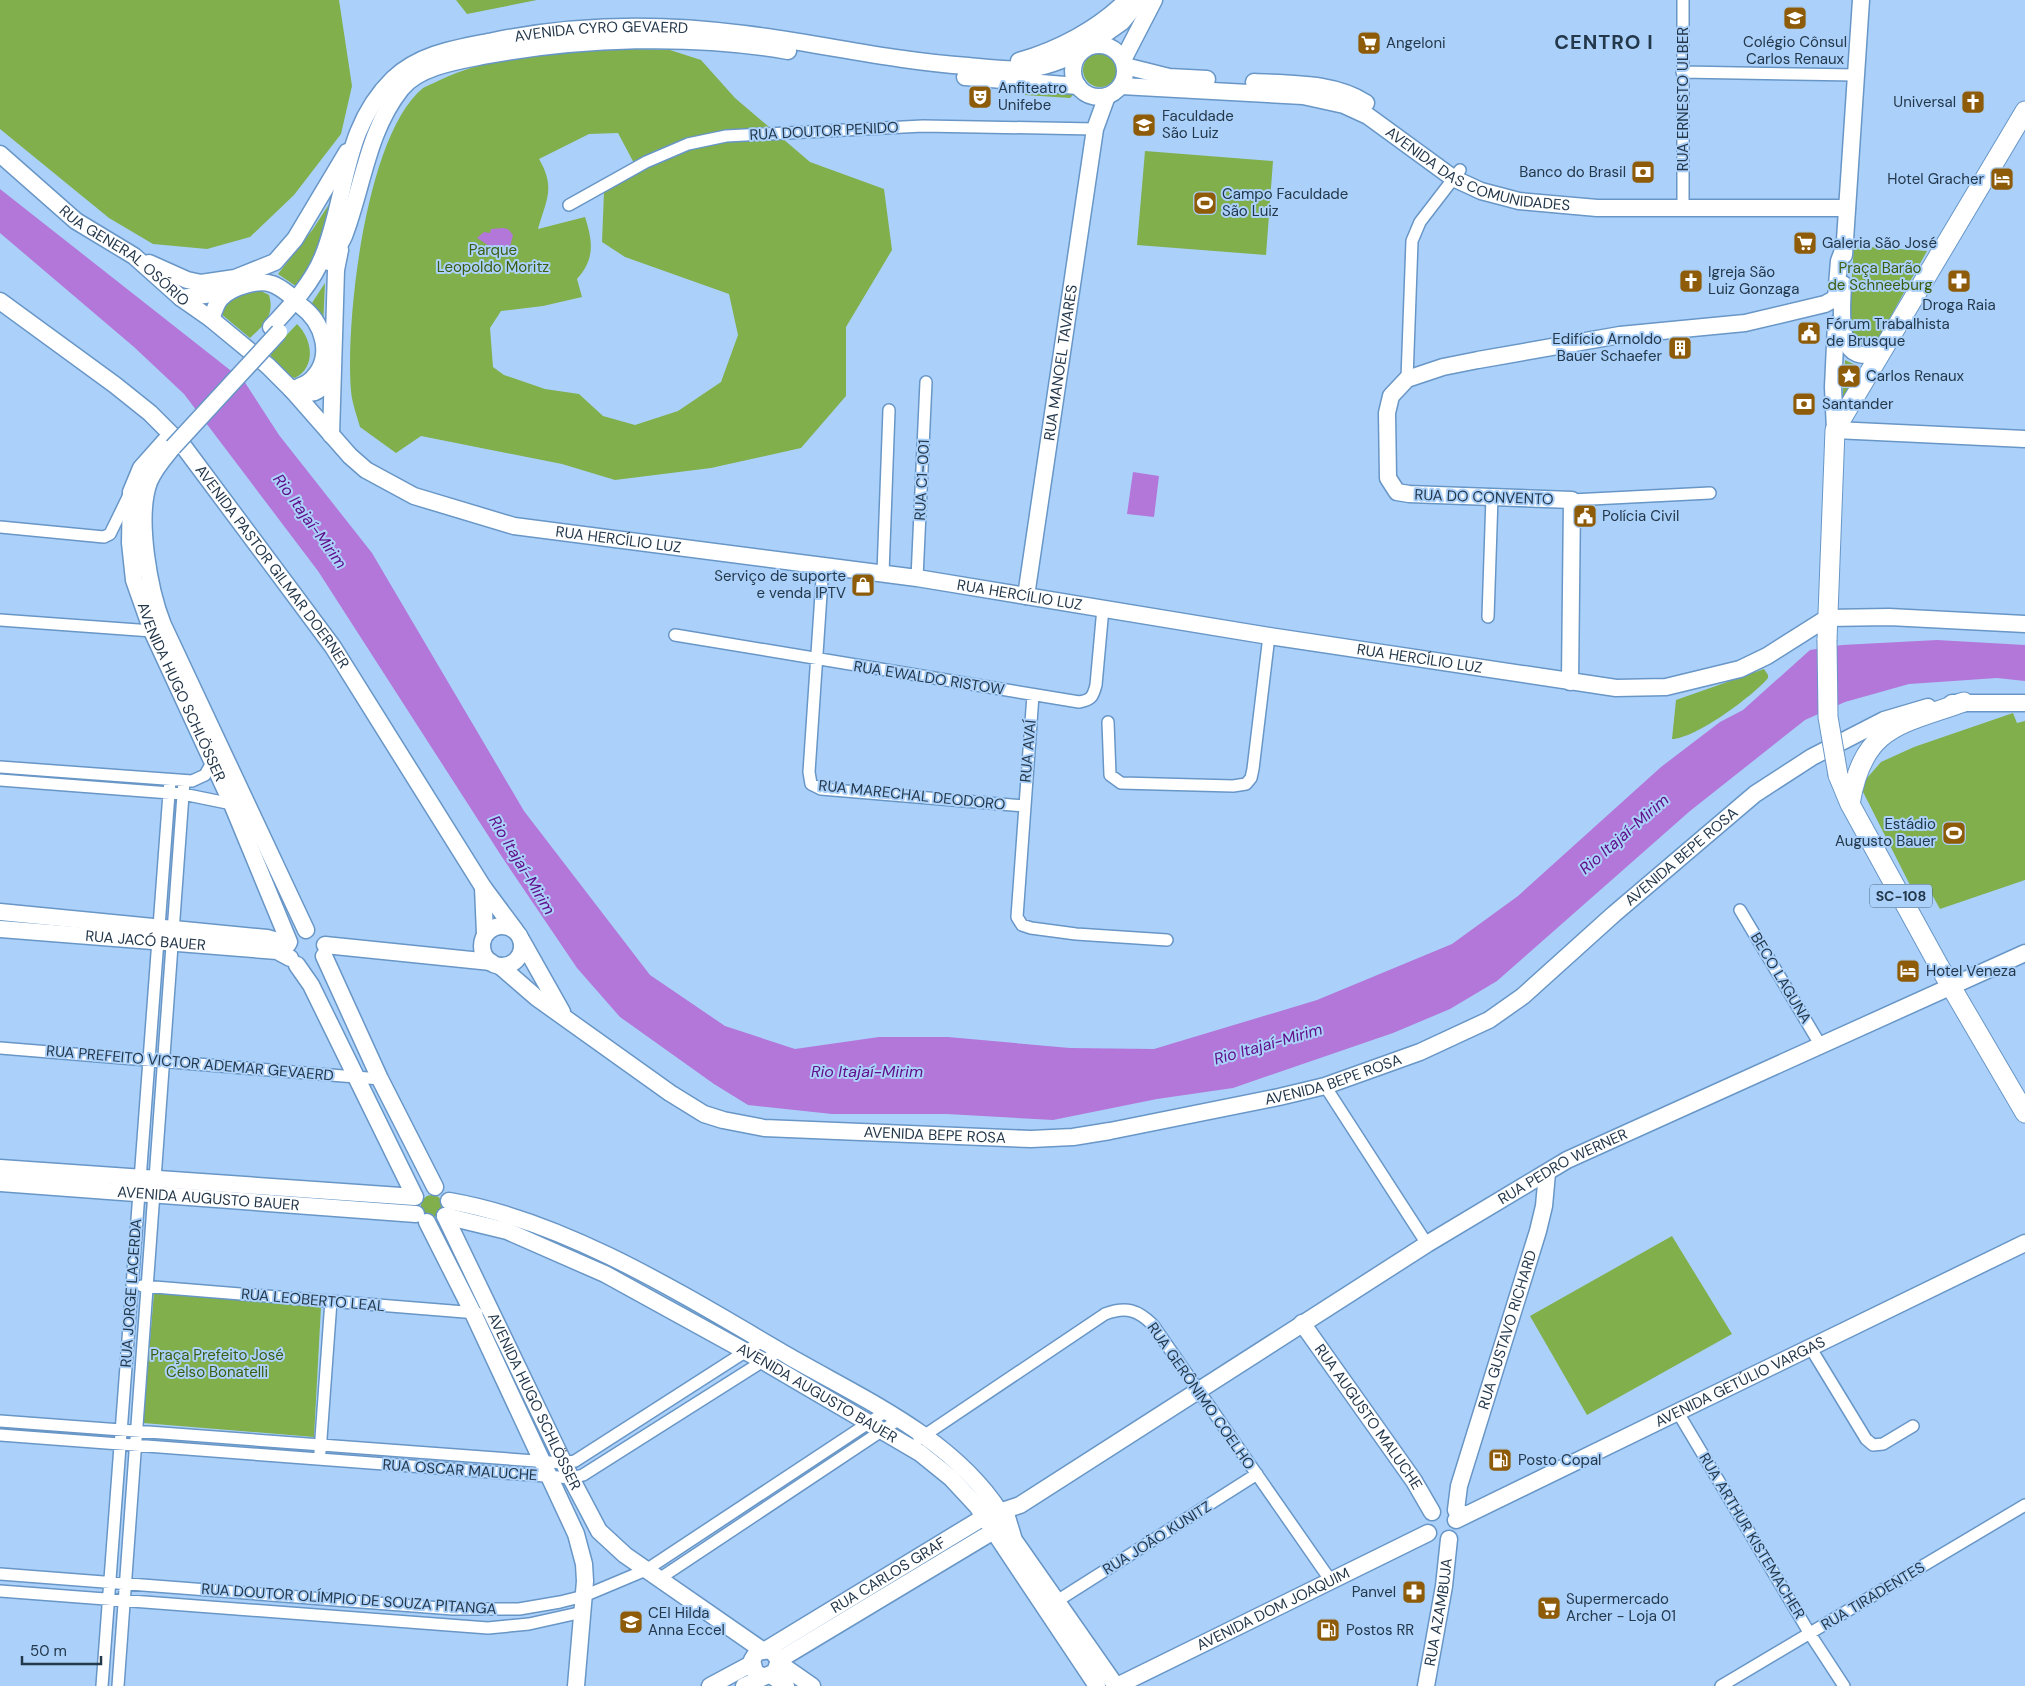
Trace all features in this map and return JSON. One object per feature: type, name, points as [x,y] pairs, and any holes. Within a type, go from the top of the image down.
[{"type":"main road","points":[[991,68],[1034,57],[1057,48],[1106,19],[1127,0]]},
{"type":"main road","points":[[1140,0],[1122,22],[1083,50],[1073,69],[1080,89],[1098,97],[1107,96],[1121,86],[1124,80],[1124,63],[1154,0]]},
{"type":"main road","points":[[1861,0],[1847,203],[1844,339],[1852,350],[1858,353],[1873,355],[1882,351]]},
{"type":"main road","name":"AVENIDA CYRO GEVAERD","points":[[298,303],[324,254],[331,233],[352,143],[381,92],[394,79],[417,62],[446,51],[546,32],[612,27],[713,30],[881,57],[991,68],[1026,69],[1058,62],[1083,50]]},
{"type":"main road","name":"AVENIDA CYRO GEVAERD","points":[[169,444],[280,325],[298,303],[343,238],[377,132],[387,109],[402,87],[430,70],[471,58],[539,47],[613,41],[713,44],[783,51],[911,72],[1080,89]]},
{"type":"main road","points":[[1083,50],[1103,44],[1112,47],[1124,63]]},
{"type":"main road","name":"AVENIDA DAS COMUNIDADES","points":[[1124,63],[1179,84]]},
{"type":"main road","name":"AVENIDA DAS COMUNIDADES","points":[[1121,86],[1179,84],[1247,87],[1307,85],[1328,88],[1359,98],[1456,174],[1488,182],[1520,196],[1582,202],[1847,203]]},
{"type":"main road","name":"RUA MANOEL TAVARES","points":[[1080,89],[1095,128]]},
{"type":"main road","name":"RUA MANOEL TAVARES","points":[[1026,596],[1095,128],[1107,96]]},
{"type":"main road","points":[[1835,430],[2025,111]]},
{"type":"main road","points":[[134,256],[187,280],[201,283],[226,281],[275,262],[295,239],[352,143]]},
{"type":"main road","name":"RUA GENERAL OSÓRIO","points":[[0,154],[76,221],[134,256],[181,298],[211,319],[252,354]]},
{"type":"main road","points":[[331,436],[331,377],[335,334],[336,270],[343,238]]},
{"type":"main road","points":[[1407,379],[1443,367],[1478,360],[1620,336],[1745,323],[1826,304],[1836,298],[1839,261],[1845,245]]},
{"type":"main road","points":[[187,280],[181,298],[228,292],[243,286],[270,283],[282,288],[316,321],[322,333],[323,360],[312,380],[292,390]]},
{"type":"main road","points":[[211,319],[220,299],[228,292]]},
{"type":"main road","name":"AVENIDA PASTOR GILMAR DOERNER","points":[[0,301],[115,385],[150,414],[184,447],[333,647],[483,887],[519,936]]},
{"type":"main road","points":[[1826,304],[1834,307],[1837,311],[1833,387],[1835,430],[1827,618],[1889,617],[2025,624]]},
{"type":"main road","name":"RUA HERCÍLIO LUZ","points":[[252,354],[292,390],[331,436],[366,470],[400,490],[502,523],[917,578],[1269,636],[1616,688],[1652,689],[1724,674],[1767,656],[1827,618]]},
{"type":"main road","points":[[292,390],[310,394],[316,393],[331,377]]},
{"type":"main road","name":"RUA DO CONVENTO","points":[[1407,379],[1397,388],[1388,403],[1388,478],[1397,492],[1572,500],[1570,682]]},
{"type":"main road","points":[[1835,430],[2025,439]]},
{"type":"main road","name":"AVENIDA HUGO SCHLÖSSER","points":[[169,444],[141,468],[131,492],[130,543],[133,570],[139,596],[152,631],[232,804],[291,952],[311,985],[358,1077],[415,1197]]},
{"type":"main road","name":"AVENIDA HUGO SCHLÖSSER","points":[[169,444],[146,492],[146,552],[152,596],[163,625],[306,930]]},
{"type":"main road","name":"SC-108","points":[[1827,618],[1828,718],[1838,775],[1850,804],[1951,987],[2025,1113]]},
{"type":"main road","points":[[1850,804],[1856,778],[1869,748],[1875,742],[1911,720],[1964,702]]},
{"type":"main road","name":"AVENIDA BEPE ROSA","points":[[495,964],[537,998],[689,1106],[723,1120],[764,1128],[990,1139],[1053,1139],[1120,1129],[1325,1086],[1455,1038],[1509,1007],[1715,826],[1788,771],[1884,720],[1929,706],[1964,702],[2025,703]]},
{"type":"main road","name":"AVENIDA PASTOR GILMAR DOERNER","points":[[483,887],[484,938]]},
{"type":"main road","name":"RUA JACÓ BAUER","points":[[0,912],[23,923]]},
{"type":"main road","name":"RUA JACÓ BAUER","points":[[0,929],[23,923],[166,935],[267,938],[291,952]]},
{"type":"main road","points":[[324,951],[443,958],[495,964],[516,961],[522,952],[519,936],[503,925],[490,929],[484,938],[466,950],[443,958]]},
{"type":"main road","points":[[324,951],[313,966],[291,952],[296,934],[306,930],[320,936],[324,951],[380,1079],[435,1187],[444,1192],[447,1209],[437,1222],[422,1218],[414,1209],[415,1197],[423,1189],[435,1187]]},
{"type":"main road","name":"AVENIDA BEPE ROSA","points":[[519,936],[564,1016]]},
{"type":"main road","points":[[484,938],[483,953],[495,964]]},
{"type":"main road","name":"RUA PEDRO WERNER","points":[[1200,1391],[1302,1323],[1427,1244],[1567,1160],[2025,953]]},
{"type":"main road","name":"AVENIDA AUGUSTO BAUER","points":[[0,1168],[22,1177],[282,1196],[415,1197]]},
{"type":"main road","name":"RUA GUSTAVO RICHARD","points":[[1450,1514],[1456,1510],[1459,1486],[1538,1231],[1544,1206],[1547,1173]]},
{"type":"main road","name":"AVENIDA AUGUSTO BAUER","points":[[0,1183],[22,1177]]},
{"type":"main road","name":"AVENIDA AUGUSTO BAUER","points":[[282,1196],[422,1218]]},
{"type":"main road","name":"AVENIDA HUGO SCHLÖSSER","points":[[447,1209],[460,1249],[494,1315],[563,1463],[599,1531],[624,1555],[652,1574],[767,1663]]},
{"type":"main road","name":"AVENIDA AUGUSTO BAUER","points":[[447,1209],[481,1223],[568,1247]]},
{"type":"main road","name":"AVENIDA AUGUSTO BAUER","points":[[447,1209],[497,1212],[762,1341],[924,1435],[973,1475],[1007,1512],[1014,1540],[1097,1686]]},
{"type":"main road","name":"AVENIDA HUGO SCHLÖSSER","points":[[422,1218],[473,1313],[571,1520],[584,1564],[584,1604],[576,1686]]},
{"type":"main road","points":[[460,1249],[462,1238],[468,1230],[481,1223]]},
{"type":"main road","name":"AVENIDA GETÚLIO VARGAS","points":[[1450,1514],[1677,1412],[2025,1243]]},
{"type":"main road","name":"AVENIDA AUGUSTO BAUER","points":[[650,1288],[745,1351],[910,1446],[963,1489],[984,1517],[992,1532],[1116,1686]]},
{"type":"main road","name":"RUA AUGUSTO MALUCHE","points":[[1302,1323],[1414,1481],[1450,1514]]},
{"type":"main road","name":"RUA CARLOS GRAF","points":[[710,1686],[767,1663],[872,1594],[938,1545],[984,1517],[1007,1512],[1200,1391]]},
{"type":"main road","name":"RUA CARLOS GRAF","points":[[872,1594],[947,1559],[992,1532],[1007,1512]]},
{"type":"main road","points":[[1449,1539],[1438,1540],[1428,1533],[1426,1522],[1450,1514]]},
{"type":"main road","name":"RUA AZAMBUJA","points":[[1426,1686],[1444,1586],[1449,1539],[1455,1532],[1450,1514]]},
{"type":"main road","name":"AVENIDA DOM JOAQUIM","points":[[1116,1686],[1428,1533]]},
{"type":"main road","points":[[938,1545],[947,1559]]},
{"type":"main road","points":[[767,1663],[786,1686]]},
{"type":"main road","points":[[767,1663],[812,1686]]},
{"type":"main road","name":"RUA CARLOS GRAF","points":[[744,1686],[767,1663]]},
{"type":"street","name":"RUA ERNESTO ULBER","points":[[1682,202],[1683,0]]},
{"type":"street","points":[[1682,72],[1856,75]]},
{"type":"street","name":"RUA DOUTOR PENIDO","points":[[569,205],[646,162],[688,144],[726,136],[924,126],[1095,128]]},
{"type":"street","points":[[1407,379],[1412,241],[1420,222],[1456,174]]},
{"type":"street","name":"RUA C1-001","points":[[917,578],[926,382]]},
{"type":"street","points":[[883,573],[889,410]]},
{"type":"street","points":[[0,527],[104,537],[110,534],[131,492]]},
{"type":"street","points":[[1572,500],[1710,493]]},
{"type":"street","points":[[1488,617],[1492,497]]},
{"type":"street","name":"RUA MARECHAL DEODORO","points":[[823,565],[809,772],[811,784],[815,787],[1024,806]]},
{"type":"street","name":"RUA EWALDO RISTOW","points":[[674,635],[1079,702],[1088,701],[1094,696],[1102,608]]},
{"type":"street","points":[[0,620],[152,631]]},
{"type":"street","points":[[1108,722],[1110,774],[1114,780],[1121,783],[1233,786],[1246,784],[1251,778],[1269,636]]},
{"type":"street","name":"RUA AVAÍ","points":[[1033,695],[1017,917],[1022,925],[1076,934],[1167,940]]},
{"type":"street","points":[[0,767],[192,781],[205,775],[213,761]]},
{"type":"street","points":[[64,772],[64,785]]},
{"type":"street","points":[[0,780],[183,794],[232,804]]},
{"type":"street","name":"RUA JORGE LACERDA","points":[[102,1686],[132,1285],[164,1061],[170,780]]},
{"type":"street","name":"RUA JORGE LACERDA","points":[[118,1686],[147,1286],[149,1060],[184,781]]},
{"type":"street","name":"BECO LAGUNA","points":[[1740,910],[1821,1046]]},
{"type":"street","name":"RUA PREFEITO VICTOR ADEMAR GEVAERD","points":[[0,1048],[380,1079]]},
{"type":"street","points":[[1325,1086],[1427,1244]]},
{"type":"street","name":"RUA LEOBERTO LEAL","points":[[132,1285],[494,1315]]},
{"type":"street","points":[[320,1459],[331,1302]]},
{"type":"street","name":"RUA GERÔNIMO COELHO","points":[[910,1446],[1105,1314],[1117,1309],[1135,1311],[1153,1325],[1331,1581]]},
{"type":"street","name":"RUA OSCAR MALUCHE","points":[[0,1420],[563,1463],[575,1460],[762,1341]]},
{"type":"street","points":[[1810,1347],[1866,1439],[1872,1445],[1883,1444],[1913,1426]]},
{"type":"street","name":"RUA OSCAR MALUCHE","points":[[0,1435],[571,1478],[583,1475],[779,1350]]},
{"type":"street","points":[[654,1409],[664,1424]]},
{"type":"street","name":"RUA ARTHUR KISTEMACHER","points":[[1677,1412],[1810,1634],[1844,1686]]},
{"type":"street","name":"RUA DOUTOR OLÍMPIO DE SOUZA PITANGA","points":[[0,1591],[488,1628],[515,1626],[584,1604],[652,1574],[732,1530],[791,1491],[892,1416]]},
{"type":"street","points":[[48,1439],[49,1424]]},
{"type":"street","name":"RUA DOUTOR OLÍMPIO DE SOUZA PITANGA","points":[[652,1574],[723,1519],[783,1480],[877,1426]]},
{"type":"street","points":[[175,1448],[176,1434]]},
{"type":"street","points":[[406,1466],[408,1451]]},
{"type":"street","name":"RUA JOÃO KUNITZ","points":[[1050,1605],[1257,1474]]},
{"type":"street","points":[[783,1480],[791,1491]]},
{"type":"street","name":"RUA TIRADENTES","points":[[1721,1686],[2025,1505]]},
{"type":"street","points":[[723,1519],[732,1530]]},
{"type":"street","name":"RUA DOUTOR OLÍMPIO DE SOUZA PITANGA","points":[[0,1575],[453,1609],[519,1609],[584,1604]]},
{"type":"street","points":[[244,1610],[245,1593]]},
{"type":"street","points":[[353,1618],[354,1601]]},
{"type":"street","points":[[452,1625],[453,1609]]},
{"type":"green space","points":[[0,0],[339,0],[352,86],[341,134],[294,195],[250,237],[207,249],[153,244],[109,218],[0,129]]},
{"type":"green space","points":[[456,0],[537,0],[467,14]]},
{"type":"green space","name":"Parque Leopoldo Moritz","points":[[595,48],[670,50],[701,60],[735,98],[810,162],[884,189],[892,250],[846,327],[846,396],[801,448],[711,468],[615,480],[562,464],[421,436],[396,453],[360,427],[353,405],[350,359],[356,276],[363,230],[374,185],[387,145],[403,111],[423,88],[458,72],[516,58]],"holes":[[[618,133],[635,165],[604,192],[602,242],[625,257],[729,294],[738,335],[721,382],[678,411],[635,425],[603,416],[579,394],[545,389],[504,375],[493,367],[490,328],[501,311],[543,306],[582,297],[577,279],[587,264],[591,250],[590,234],[585,217],[538,229],[548,194],[547,178],[539,159],[589,134]]]},
{"type":"green space","points":[[1100,53],[1107,54],[1112,58],[1116,63],[1116,77],[1112,82],[1107,86],[1100,87],[1093,86],[1088,82],[1084,77],[1083,70],[1084,63],[1088,58],[1093,54]]},
{"type":"green space","points":[[1025,86],[1065,91],[1073,95],[1070,98],[1025,95]]},
{"type":"green space","name":"Campo Faculdade São Luiz","points":[[1145,151],[1273,161],[1266,255],[1137,245]]},
{"type":"green space","points":[[337,192],[313,262],[297,287],[278,274],[313,229]]},
{"type":"green space","name":"Praça Barão de Schneeburg","points":[[1854,246],[1927,251],[1872,350],[1852,342],[1848,332]]},
{"type":"green space","points":[[325,283],[323,327],[310,306]]},
{"type":"green space","points":[[259,290],[269,295],[271,308],[264,324],[250,338],[220,313],[227,299],[240,293]]},
{"type":"green space","points":[[297,324],[306,337],[310,352],[307,367],[295,378],[289,376],[269,354]]},
{"type":"green space","points":[[1845,360],[1864,369],[1842,407]]},
{"type":"green space","points":[[1764,669],[1768,678],[1737,705],[1695,732],[1672,739],[1676,700]]},
{"type":"green space","name":"Estádio Augusto Bauer","points":[[2013,713],[2017,723],[2025,721],[2025,880],[1940,909],[1930,891],[1916,897],[1860,786],[1881,762],[1914,747]]},
{"type":"green space","points":[[432,1195],[440,1198],[443,1206],[440,1214],[432,1217],[424,1214],[421,1206],[424,1198]]},
{"type":"green space","points":[[1672,1236],[1732,1334],[1587,1415],[1530,1316]]},
{"type":"green space","name":"Praça Prefeito José Celso Bonatelli","points":[[154,1293],[321,1307],[314,1437],[143,1423]]},
{"type":"water","name":"Rio Itajaí-Mirim","points":[[0,189],[244,381],[279,435],[372,553],[524,811],[650,975],[725,1026],[795,1049],[879,1037],[948,1037],[1070,1048],[1154,1049],[1317,1000],[1452,944],[1518,896],[1661,767],[1720,722],[1743,710],[1810,650],[1842,645],[1937,640],[2025,645],[2025,681],[1997,678],[1909,684],[1845,702],[1805,720],[1690,811],[1497,981],[1450,1009],[1393,1033],[1233,1088],[1157,1099],[1053,1120],[947,1114],[832,1114],[748,1105],[714,1084],[620,1017],[577,968],[502,857],[318,571],[184,394],[134,347],[0,233]]},
{"type":"water","points":[[491,229],[508,229],[513,235],[509,251],[503,255],[477,238],[484,232],[490,233]]},
{"type":"water","points":[[1133,472],[1159,476],[1154,517],[1127,514]]},
{"type":"place","name":"Colégio Cônsul Carlos Renaux","points":[[1795,18]]},
{"type":"place","name":"Angeloni","points":[[1369,43]]},
{"type":"place","name":"Anfiteatro Unifebe","points":[[980,97]]},
{"type":"place","name":"Universal","points":[[1973,102]]},
{"type":"place","name":"Faculdade São Luiz","points":[[1144,125]]},
{"type":"place","name":"Banco do Brasil","points":[[1643,172]]},
{"type":"place","name":"Hotel Gracher","points":[[2002,179]]},
{"type":"place","name":"Campo Faculdade São Luiz","points":[[1205,203]]},
{"type":"place","name":"Galeria São José","points":[[1805,243]]},
{"type":"place","name":"Igreja São Luiz Gonzaga","points":[[1691,281]]},
{"type":"place","name":"Droga Raia","points":[[1959,281]]},
{"type":"place","name":"Fórum Trabalhista de Brusque","points":[[1809,333]]},
{"type":"place","name":"Edifício Arnoldo Bauer Schaefer","points":[[1680,348]]},
{"type":"place","name":"Carlos Renaux","points":[[1849,376]]},
{"type":"place","name":"Santander","points":[[1804,404]]},
{"type":"place","name":"Polícia Civil","points":[[1585,516]]},
{"type":"place","name":"Serviço de suporte e venda IPTV","points":[[863,585]]},
{"type":"place","name":"Estádio Augusto Bauer","points":[[1954,833]]},
{"type":"place","name":"Hotel Veneza","points":[[1908,971]]},
{"type":"place","name":"Posto Copal","points":[[1500,1460]]},
{"type":"place","name":"Panvel","points":[[1414,1592]]},
{"type":"place","name":"Supermercado Archer - Loja 01","points":[[1549,1608]]},
{"type":"place","name":"CEI Hilda Anna Eccel","points":[[631,1622]]},
{"type":"place","name":"Postos RR","points":[[1328,1630]]},
{"type":"district","name":"CENTRO I","points":[[1604,42]]}]
